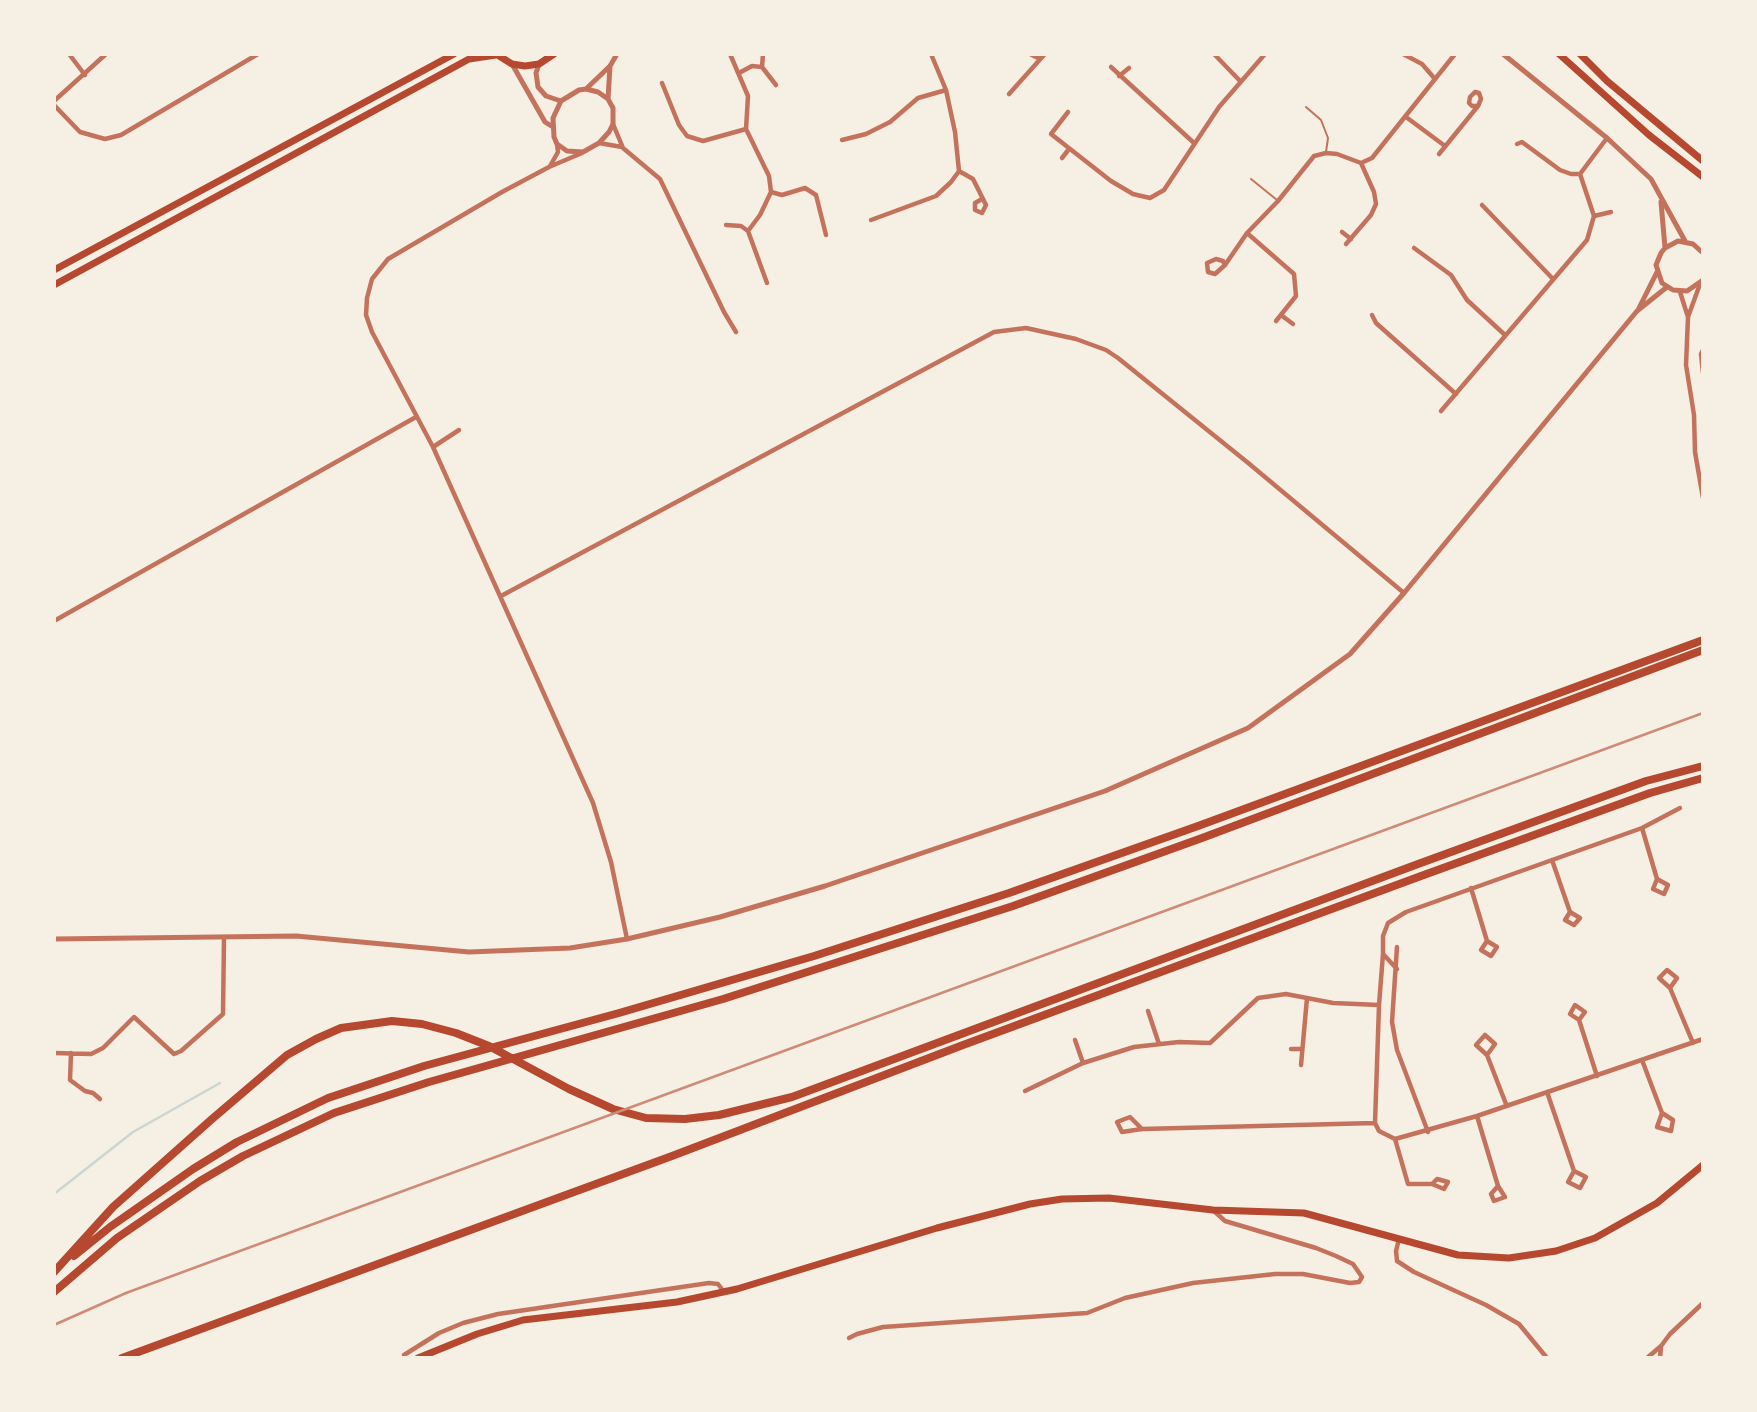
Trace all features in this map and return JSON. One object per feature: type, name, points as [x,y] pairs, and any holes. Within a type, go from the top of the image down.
[{"type":"highway","points":[[54,1274],[110,1227],[193,1169],[248,1136],[328,1098],[424,1066],[619,1013],[802,959],[1009,893],[1703,640]]},
{"type":"highway","points":[[54,1292],[117,1238],[190,1187],[243,1156],[334,1113],[440,1079],[723,999],[1013,906],[1703,650]]},
{"type":"highway","points":[[54,1274],[113,1207],[287,1055],[341,1028],[366,1023],[412,1023],[456,1033],[613,1109],[646,1118],[685,1119],[719,1115],[792,1097],[1646,781],[1703,766]]},
{"type":"highway","points":[[122,1358],[1421,876],[1650,793],[1703,778]]},
{"type":"main road","points":[[54,270],[454,54]]},
{"type":"main road","points":[[54,285],[469,60],[496,54],[512,64],[525,66],[539,64],[554,54]]},
{"type":"main road","points":[[1559,54],[1649,135],[1703,177]]},
{"type":"main road","points":[[1580,54],[1703,161]]},
{"type":"main road","points":[[418,1358],[477,1334],[523,1320],[677,1302],[724,1292],[937,1228],[1030,1203],[1062,1199],[1109,1198],[1213,1210],[1304,1213],[1458,1255],[1509,1258],[1556,1251],[1595,1238],[1657,1203],[1703,1164]]},
{"type":"street","points":[[69,54],[85,75]]},
{"type":"street","points":[[106,54],[54,103],[80,132],[96,138],[121,135],[258,54]]},
{"type":"street","points":[[586,89],[610,66],[617,54]]},
{"type":"street","points":[[730,54],[748,96],[746,129],[769,176],[771,192],[760,215],[748,230]]},
{"type":"street","points":[[763,54],[762,67],[776,85]]},
{"type":"street","points":[[871,220],[936,196],[959,171],[955,132],[946,90],[931,54]]},
{"type":"street","points":[[1030,54],[1038,58],[1044,55]]},
{"type":"street","points":[[1214,54],[1241,82]]},
{"type":"street","points":[[1068,112],[1051,134],[1111,181],[1133,194],[1150,198],[1164,190],[1219,107],[1265,54]]},
{"type":"street","points":[[1403,54],[1422,65],[1435,79]]},
{"type":"street","points":[[1225,265],[1247,233],[1278,201],[1314,156],[1337,154],[1362,163],[1373,158],[1455,54]]},
{"type":"street","points":[[1503,54],[1607,138],[1651,179],[1685,241]]},
{"type":"street","points":[[1009,94],[1044,55]]},
{"type":"street","points":[[512,64],[545,122],[553,127]]},
{"type":"street","points":[[539,64],[536,73],[538,87],[546,96],[561,101]]},
{"type":"street","points":[[608,99],[610,66]]},
{"type":"street","points":[[740,73],[752,66],[762,67]]},
{"type":"street","points":[[1111,67],[1195,143]]},
{"type":"street","points":[[1119,76],[1129,68]]},
{"type":"street","points":[[662,83],[687,136],[703,141],[746,129]]},
{"type":"street","points":[[549,167],[558,152],[553,118],[561,101],[579,90],[586,89],[598,92],[608,99],[613,108],[613,124],[610,132],[599,143],[549,167],[398,253],[382,265],[372,279],[366,307],[368,321],[433,447],[593,803],[611,862],[627,939]]},
{"type":"street","points":[[842,140],[866,134],[890,122],[918,98],[946,90]]},
{"type":"street","points":[[1438,154],[1478,106]]},
{"type":"street","points":[[1406,117],[1445,146]]},
{"type":"street","points":[[613,124],[623,148],[660,179],[736,332]]},
{"type":"street","points":[[1580,174],[1607,138]]},
{"type":"street","points":[[1517,144],[1522,142],[1560,170],[1580,174]]},
{"type":"street","points":[[599,143],[623,148]]},
{"type":"street","points":[[557,144],[567,151],[583,152]]},
{"type":"street","points":[[1062,158],[1069,149]]},
{"type":"street","points":[[1346,244],[1371,215],[1376,204],[1362,163]]},
{"type":"street","points":[[959,171],[973,179],[982,199]]},
{"type":"street","points":[[1441,411],[1587,240],[1594,216],[1580,174]]},
{"type":"street","points":[[771,192],[782,195],[805,188],[816,195],[826,235]]},
{"type":"street","points":[[1637,311],[1657,272],[1658,259],[1665,247],[1661,198]]},
{"type":"street","points":[[1482,205],[1553,279]]},
{"type":"street","points":[[1594,216],[1611,212]]},
{"type":"street","points":[[726,225],[741,226],[748,230],[767,283]]},
{"type":"street","points":[[1342,232],[1351,239]]},
{"type":"street","points":[[1247,233],[1294,274],[1296,296],[1276,321]]},
{"type":"street","points":[[1665,247],[1685,241],[1702,250]]},
{"type":"street","points":[[1414,248],[1451,275],[1466,300],[1506,335]]},
{"type":"street","points":[[1657,272],[1667,287],[1680,292],[1694,289],[1701,282]]},
{"type":"street","points":[[1701,282],[1688,317],[1686,365],[1694,415],[1695,452],[1703,498]]},
{"type":"street","points":[[54,939],[296,936],[469,952],[570,948],[627,939],[720,917],[825,886],[1105,791],[1248,728],[1350,654],[1404,593],[1637,311],[1667,287]]},
{"type":"street","points":[[1680,292],[1688,317]]},
{"type":"street","points":[[1281,315],[1293,324]]},
{"type":"street","points":[[1372,316],[1376,323],[1456,394]]},
{"type":"street","points":[[501,596],[994,332],[1026,328],[1076,339],[1106,350],[1118,358],[1248,462],[1404,593]]},
{"type":"street","points":[[1703,350],[1703,373]]},
{"type":"street","points":[[54,621],[416,417]]},
{"type":"street","points":[[433,447],[459,430]]},
{"type":"street","points":[[1680,808],[1642,828],[1406,912],[1388,923],[1383,936],[1375,1122],[1378,1131],[1395,1139],[1428,1132],[1703,1039]]},
{"type":"street","points":[[1642,828],[1657,879]]},
{"type":"street","points":[[1552,860],[1570,912]]},
{"type":"street","points":[[1471,888],[1487,941]]},
{"type":"street","points":[[54,1053],[91,1054],[103,1048],[135,1017],[174,1054],[181,1051],[223,1014],[224,937]]},
{"type":"street","points":[[1397,947],[1392,1022],[1394,1036],[1428,1132]]},
{"type":"street","points":[[1383,954],[1397,969]]},
{"type":"street","points":[[1670,988],[1693,1043]]},
{"type":"street","points":[[1025,1091],[1083,1063],[1134,1047],[1210,1042],[1258,998],[1286,994],[1333,1003],[1379,1006]]},
{"type":"street","points":[[1301,1065],[1307,998]]},
{"type":"street","points":[[1148,1011],[1159,1044]]},
{"type":"street","points":[[1579,1020],[1597,1076]]},
{"type":"street","points":[[1075,1040],[1083,1063]]},
{"type":"street","points":[[1291,1049],[1302,1049]]},
{"type":"street","points":[[71,1053],[70,1080],[100,1099]]},
{"type":"street","points":[[1487,1055],[1506,1104]]},
{"type":"street","points":[[1642,1060],[1662,1113]]},
{"type":"street","points":[[1547,1092],[1574,1171]]},
{"type":"street","points":[[1477,1116],[1498,1186]]},
{"type":"street","points":[[1142,1129],[1130,1117],[1117,1122],[1122,1132],[1142,1129],[1375,1122]]},
{"type":"street","points":[[1395,1139],[1408,1184],[1432,1184]]},
{"type":"street","points":[[849,1338],[883,1327],[1087,1313],[1125,1298],[1193,1283],[1275,1274],[1303,1274],[1350,1283],[1359,1282],[1363,1277],[1353,1264],[1316,1248],[1225,1220],[1213,1210]]},
{"type":"street","points":[[1399,1239],[1397,1261],[1519,1324],[1546,1358]]},
{"type":"street","points":[[404,1354],[451,1328],[498,1314],[709,1283],[718,1284],[724,1292]]},
{"type":"street","points":[[1647,1358],[1703,1303]]},
{"type":"street","points":[[1660,1358],[1661,1346]]},
{"type":"lane","points":[[1306,107],[1321,120],[1328,138],[1326,153]]},
{"type":"lane","points":[[1251,179],[1278,201]]},
{"type":"waterway","points":[[54,1194],[133,1132],[220,1083]]},
{"type":"railway","points":[[54,1325],[126,1293],[1703,713]]}]
